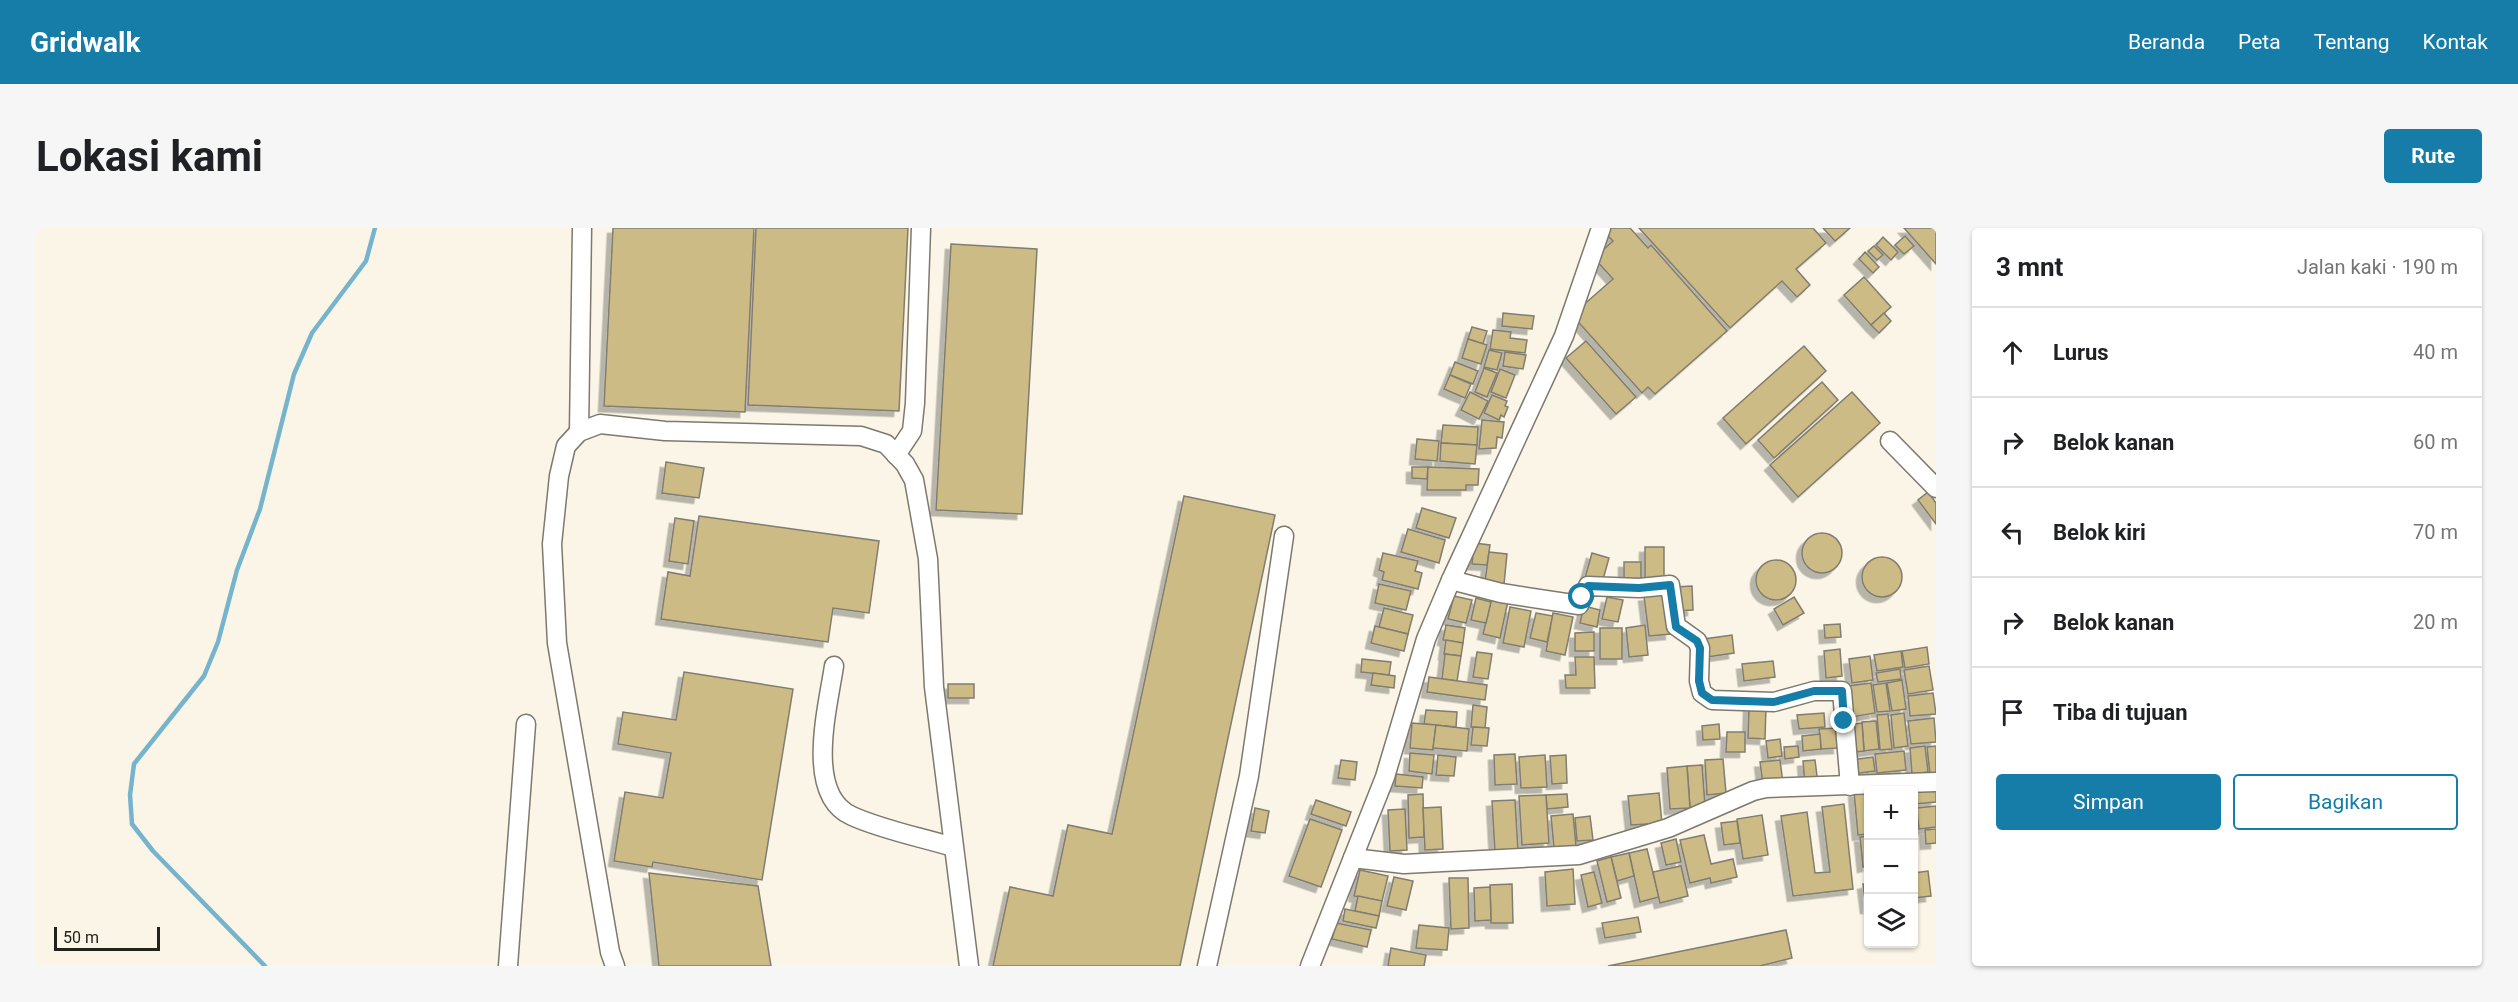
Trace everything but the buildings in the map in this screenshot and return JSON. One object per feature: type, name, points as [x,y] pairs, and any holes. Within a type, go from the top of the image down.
[{"type":"street","points":[[579,432],[582,228]]},
{"type":"street","points":[[896,455],[912,431],[921,228]]},
{"type":"street","points":[[1310,966],[1385,777],[1426,639],[1564,336],[1601,228]]},
{"type":"street","points":[[615,966],[610,952],[557,643],[552,544],[559,476],[566,446],[579,432],[600,424],[665,431],[861,436],[886,444],[905,464],[914,480],[928,559],[934,687],[969,966]]},
{"type":"street","points":[[1890,441],[1936,488]]},
{"type":"street","points":[[1207,966],[1249,776],[1284,536]]},
{"type":"street","points":[[1451,580],[1501,593],[1579,605],[1588,586],[1639,588],[1670,585],[1676,627],[1697,641],[1700,648],[1699,681],[1702,693],[1712,700],[1774,702],[1814,691],[1842,691],[1850,786]]},
{"type":"street","points":[[834,666],[823,758],[824,783],[830,797],[850,816],[953,847]]},
{"type":"street","points":[[508,966],[526,724]]},
{"type":"street","points":[[1353,858],[1404,864],[1579,855],[1668,828],[1753,791],[1766,788],[1936,782]]},
{"type":"waterway","points":[[265,966],[153,851],[132,824],[130,795],[134,764],[204,676],[218,642],[237,570],[260,509],[294,374],[312,333],[366,261],[375,228]]},
{"type":"route","points":[[1582,597],[1588,586],[1639,588],[1670,585],[1676,627],[1697,641],[1700,648],[1699,681],[1702,693],[1712,700],[1774,702],[1814,691],[1837,690],[1842,691],[1844,721]]}]
